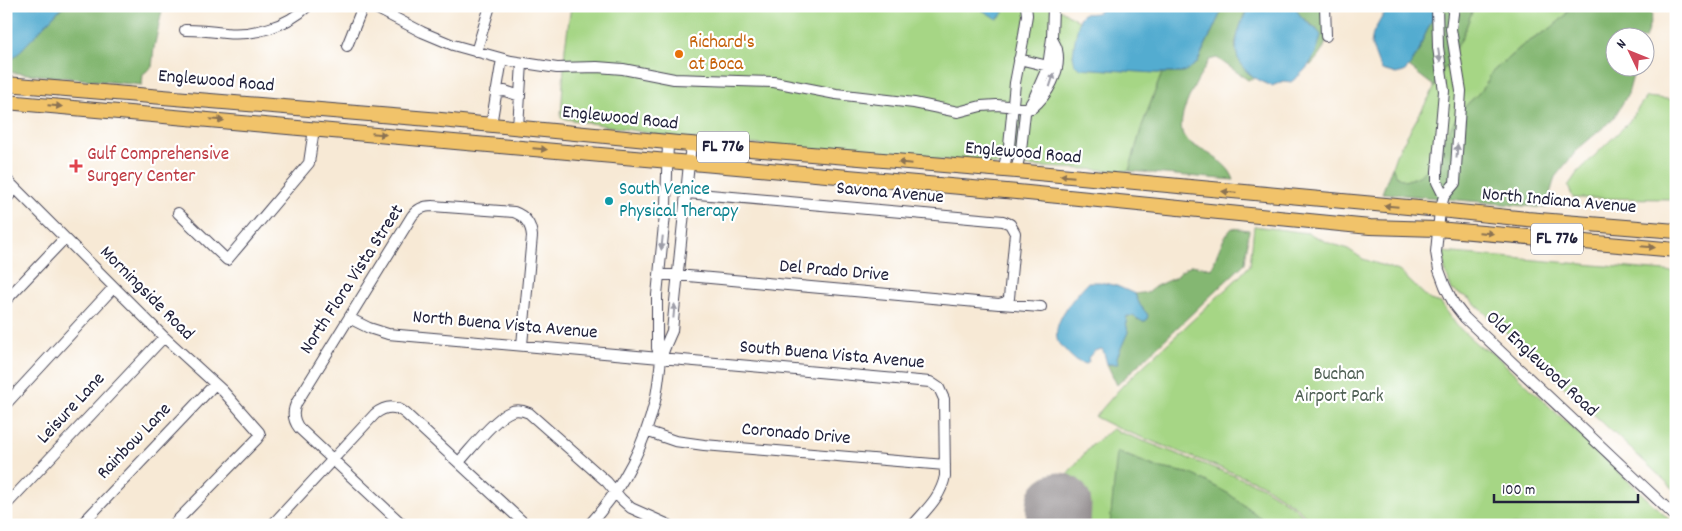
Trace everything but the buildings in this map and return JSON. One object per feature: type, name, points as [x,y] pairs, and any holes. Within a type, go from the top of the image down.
[{"type":"main road","name":"Englewood Road","points":[[6,84],[491,125],[1440,210]]},
{"type":"main road","name":"Englewood Road","points":[[6,102],[909,182],[1370,227],[1438,229]]},
{"type":"main road","points":[[504,146],[511,127]]},
{"type":"main road","points":[[909,182],[925,176],[1005,182],[1010,179],[1009,171]]},
{"type":"main road","name":"North Indiana Avenue","points":[[1440,210],[1676,231]]},
{"type":"main road","name":"North Indiana Avenue","points":[[1438,229],[1676,250]]},
{"type":"street","points":[[186,30],[235,33],[254,31],[287,22],[308,6]]},
{"type":"street","points":[[347,46],[371,6],[422,32],[453,45],[522,63],[557,68],[623,69],[674,80],[774,82],[836,94],[914,102],[958,112],[981,106],[996,105],[1012,106],[1027,111]]},
{"type":"street","points":[[476,52],[490,6]]},
{"type":"street","points":[[1009,171],[1012,106],[1027,15],[1026,6]]},
{"type":"street","points":[[1009,171],[1021,150],[1027,111],[1048,66],[1052,38],[1053,6]]},
{"type":"street","points":[[1325,6],[1326,36]]},
{"type":"street","points":[[1437,6],[1438,47],[1444,91],[1437,171],[1438,182],[1444,196]]},
{"type":"street","name":"Old Englewood Road","points":[[1454,6],[1451,29],[1461,91],[1455,183],[1444,196],[1440,210],[1436,252],[1439,270],[1449,295],[1460,312],[1676,517]]},
{"type":"street","points":[[1027,111],[1039,102],[1050,88],[1057,65],[1057,50],[1052,38]]},
{"type":"street","points":[[491,125],[502,59]]},
{"type":"street","points":[[1019,60],[1048,66]]},
{"type":"street","points":[[511,127],[520,96],[522,63]]},
{"type":"street","points":[[496,92],[505,91],[520,96]]},
{"type":"street","points":[[178,213],[228,260],[309,163],[314,129]]},
{"type":"street","points":[[661,358],[657,348],[657,295],[666,205],[668,142]]},
{"type":"street","points":[[589,525],[615,492],[636,456],[655,402],[661,358],[672,331],[691,144]]},
{"type":"street","name":"Morningside Road","points":[[6,179],[164,337],[215,384],[260,435],[173,525]]},
{"type":"street","points":[[6,198],[15,189]]},
{"type":"street","name":"Savona Avenue","points":[[687,193],[1010,224],[1015,233],[1010,295],[1002,303]]},
{"type":"street","name":"North Flora Vista Street","points":[[403,525],[297,425],[293,412],[297,402],[412,216],[420,208],[432,206],[514,212],[524,217],[532,233],[522,345]]},
{"type":"street","points":[[6,300],[65,238]]},
{"type":"street","name":"Del Prado Drive","points":[[659,275],[677,275],[1041,307]]},
{"type":"street","points":[[6,404],[114,287]]},
{"type":"street","name":"North Buena Vista Avenue","points":[[349,318],[369,328],[388,334],[661,358]]},
{"type":"street","name":"Leisure Lane","points":[[6,505],[164,337]]},
{"type":"street","name":"South Buena Vista Avenue","points":[[661,358],[930,382],[939,388],[944,399],[944,483],[930,506],[913,525]]},
{"type":"street","name":"Rainbow Lane","points":[[81,525],[215,384]]},
{"type":"street","points":[[276,523],[375,414],[382,409],[392,407],[400,409],[405,413],[526,525]]},
{"type":"street","points":[[459,462],[502,416],[512,411],[522,410],[529,413],[607,482],[621,499],[635,511],[669,525]]},
{"type":"street","name":"Coronado Drive","points":[[646,431],[675,441],[704,445],[945,465]]},
{"type":"green space","points":[[63,6],[163,6],[152,67],[143,74],[142,85],[6,72],[6,66]]},
{"type":"green space","points":[[571,6],[982,6],[982,10],[1002,15],[1006,6],[1055,6],[1080,22],[1073,55],[1079,68],[1162,73],[1142,126],[1129,171],[1017,166],[678,138],[561,118],[565,48]]},
{"type":"green space","points":[[1224,6],[1249,6],[1244,15],[1235,44],[1239,61],[1248,73],[1256,78],[1248,80],[1217,58],[1209,60],[1184,110],[1182,130],[1188,141],[1225,166],[1234,180],[1129,171],[1142,126],[1162,73],[1181,73],[1197,63]]},
{"type":"green space","points":[[1296,6],[1329,6],[1329,24],[1325,45],[1317,59],[1310,66],[1317,29],[1299,15]]},
{"type":"green space","points":[[1435,6],[1474,6],[1449,66],[1443,69],[1435,87],[1409,67],[1419,51],[1435,14]]},
{"type":"green space","points":[[1474,6],[1570,6],[1565,16],[1551,28],[1522,46],[1491,73],[1488,81],[1478,94],[1460,111],[1436,160],[1419,176],[1405,181],[1397,176],[1392,167],[1396,155],[1462,38]]},
{"type":"green space","points":[[1570,6],[1645,6],[1652,16],[1648,28],[1604,28],[1604,78],[1632,78],[1628,94],[1613,119],[1578,149],[1555,177],[1546,208],[1382,193],[1392,167],[1397,176],[1405,181],[1419,176],[1436,160],[1444,139],[1460,111],[1478,94],[1488,81],[1491,73],[1522,46],[1551,28],[1565,16]]},
{"type":"green space","points":[[1646,97],[1676,100],[1676,199],[1573,198],[1568,186],[1577,173],[1627,124]]},
{"type":"green space","name":"Buchan Airport Park","points":[[1254,226],[1308,233],[1348,249],[1363,259],[1399,271],[1430,300],[1441,303],[1457,326],[1478,345],[1495,355],[1675,525],[1314,525],[1296,507],[1262,484],[1115,427],[1095,417],[1123,385],[1250,265]]},
{"type":"green space","points":[[1232,228],[1249,230],[1245,263],[1117,385],[1107,364],[1113,365],[1128,332],[1127,316],[1133,316],[1138,320],[1148,315],[1140,305],[1135,294],[1148,292],[1156,286],[1176,277],[1180,272],[1192,265],[1212,269],[1222,242]]},
{"type":"green space","points":[[1442,252],[1676,272],[1676,491],[1470,299],[1452,290],[1445,270]]},
{"type":"green space","points":[[1112,429],[1261,486],[1295,508],[1311,525],[1270,525],[1229,494],[1192,474],[1156,467],[1118,452],[1110,525],[1023,525],[1092,445]]},
{"type":"green space","points":[[1117,452],[1156,467],[1192,474],[1229,494],[1270,525],[1110,525]]},
{"type":"water","points":[[6,6],[63,6],[6,66]]},
{"type":"water","points":[[982,6],[1006,6],[1002,15],[997,19],[982,10]]},
{"type":"water","points":[[1109,6],[1224,6],[1197,63],[1181,73],[1079,68],[1075,65],[1073,55],[1080,17],[1083,14],[1096,13]]},
{"type":"water","points":[[1249,6],[1296,6],[1300,15],[1321,35],[1311,62],[1291,82],[1284,81],[1272,86],[1247,72],[1240,63],[1236,44],[1238,32]]},
{"type":"water","points":[[1388,6],[1435,6],[1435,14],[1419,51],[1404,72],[1396,74],[1382,70],[1371,44],[1373,33]]},
{"type":"water","points":[[1088,282],[1100,282],[1117,286],[1135,294],[1140,305],[1148,315],[1147,320],[1143,322],[1133,316],[1127,316],[1128,332],[1117,357],[1118,364],[1107,364],[1102,349],[1094,351],[1088,358],[1089,362],[1087,364],[1081,363],[1074,359],[1059,344],[1057,328],[1060,319]]},
{"type":"runway","points":[[1058,525],[1059,505]]},
{"type":"place","name":"Richard's at Boca","points":[[679,54]]},
{"type":"place","name":"Gulf Comprehensive Surgery Center","points":[[76,166]]},
{"type":"place","name":"South Venice Physical Therapy","points":[[609,201]]}]
